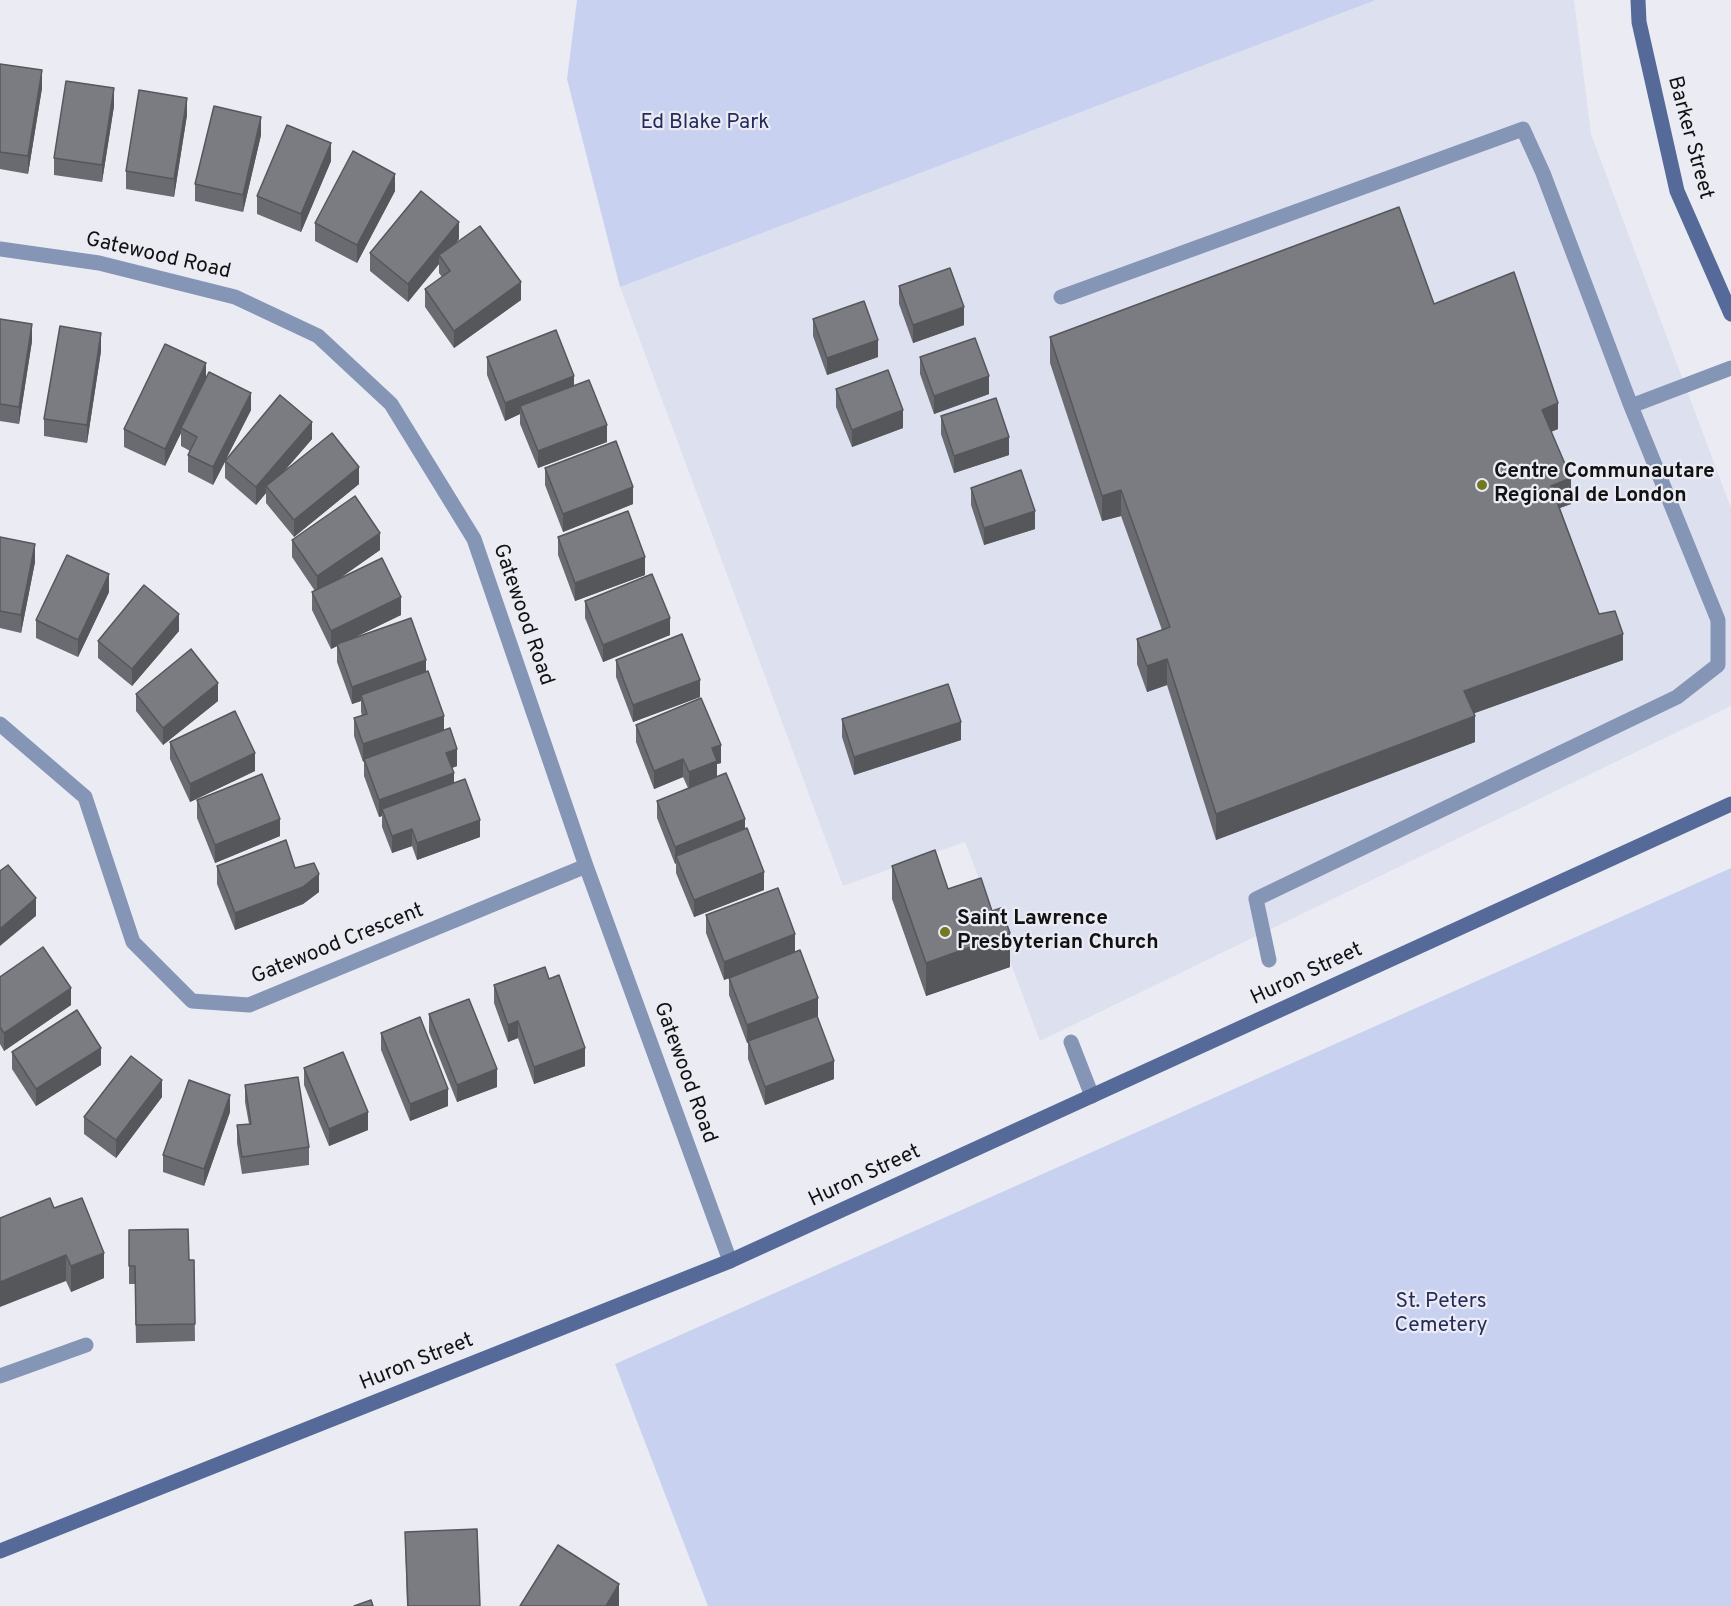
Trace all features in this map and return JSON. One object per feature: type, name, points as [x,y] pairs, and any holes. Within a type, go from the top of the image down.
[{"type":"main road","name":"Barker Street","points":[[1638,0],[1639,22],[1677,191],[1731,314]]},
{"type":"main road","name":"Huron Street","points":[[0,1551],[730,1261],[1731,804]]},
{"type":"street","points":[[1061,297],[1523,129],[1543,173],[1631,406],[1718,620],[1718,665],[1677,697],[1256,899],[1269,960]]},
{"type":"street","name":"Gatewood Road","points":[[0,249],[99,263],[235,297],[318,336],[392,404],[474,539],[586,866],[730,1261]]},
{"type":"street","points":[[1631,406],[1731,368]]},
{"type":"street","name":"Gatewood Crescent","points":[[0,724],[85,796],[133,942],[192,1001],[249,1005],[586,866]]},
{"type":"street","points":[[1071,1042],[1092,1096]]},
{"type":"street","points":[[0,1376],[86,1345]]},
{"type":"shaded area","points":[[1376,0],[1574,0],[1591,134],[1731,508],[1731,706],[1040,1041],[965,842],[843,886],[620,287]]},
{"type":"green space","name":"Ed Blake Park","points":[[577,0],[1376,0],[620,287],[567,79]]},
{"type":"green space","name":"St. Peters Cemetery","points":[[1731,868],[1731,1606],[708,1606],[615,1364]]},
{"type":"building","points":[[0,64],[42,70],[28,156],[0,152]]},
{"type":"building","points":[[66,81],[114,88],[102,165],[54,158]]},
{"type":"building","points":[[139,90],[187,98],[174,179],[126,171]]},
{"type":"building","points":[[214,106],[261,117],[243,195],[195,184]]},
{"type":"building","points":[[287,125],[331,143],[301,214],[257,196]]},
{"type":"building","points":[[353,151],[395,174],[357,245],[315,223]]},
{"type":"building","points":[[421,191],[459,222],[408,284],[370,253]]},
{"type":"building","points":[[1399,207],[1434,304],[1514,272],[1558,403],[1542,410],[1571,478],[1551,486],[1599,614],[1615,611],[1623,634],[1464,691],[1475,716],[1216,814],[1167,659],[1147,666],[1137,639],[1170,627],[1121,490],[1102,496],[1050,337]]},
{"type":"building","points":[[480,226],[521,282],[454,331],[425,289],[450,271],[439,255]]},
{"type":"building","points":[[950,268],[964,307],[913,325],[899,286]]},
{"type":"building","points":[[864,301],[878,340],[827,358],[813,319]]},
{"type":"building","points":[[0,319],[32,324],[19,407],[0,404]]},
{"type":"building","points":[[60,326],[101,333],[87,425],[44,419]]},
{"type":"building","points":[[556,330],[574,376],[505,403],[487,357]]},
{"type":"building","points":[[975,338],[989,376],[934,396],[920,357]]},
{"type":"building","points":[[165,344],[206,363],[165,449],[124,429]]},
{"type":"building","points":[[888,370],[903,410],[852,430],[836,389]]},
{"type":"building","points":[[209,372],[251,393],[213,467],[188,455],[197,437],[181,428]]},
{"type":"building","points":[[589,380],[607,425],[538,451],[520,406]]},
{"type":"building","points":[[280,395],[312,422],[256,487],[225,461]]},
{"type":"building","points":[[996,398],[1009,437],[954,456],[941,416]]},
{"type":"building","points":[[332,433],[359,467],[294,520],[266,486]]},
{"type":"building","points":[[616,441],[633,487],[563,514],[545,468]]},
{"type":"building","points":[[1021,470],[1035,511],[984,528],[971,488]]},
{"type":"building","points":[[355,496],[380,533],[317,576],[292,540]]},
{"type":"building","points":[[628,511],[645,557],[575,583],[558,537]]},
{"type":"building","points":[[0,537],[35,544],[21,615],[0,611]]},
{"type":"building","points":[[67,555],[109,574],[78,640],[36,620]]},
{"type":"building","points":[[382,558],[401,597],[331,631],[312,592]]},
{"type":"building","points":[[652,574],[670,618],[603,645],[585,601]]},
{"type":"building","points":[[144,585],[179,614],[132,669],[98,641]]},
{"type":"building","points":[[411,618],[426,660],[352,687],[337,644]]},
{"type":"building","points":[[682,634],[700,680],[633,705],[616,660]]},
{"type":"building","points":[[191,649],[218,683],[163,728],[136,694]]},
{"type":"building","points":[[428,671],[444,716],[363,744],[354,718],[367,714],[361,695]]},
{"type":"building","points":[[948,684],[961,722],[854,757],[842,719]]},
{"type":"building","points":[[701,698],[721,745],[712,748],[717,761],[689,772],[683,759],[654,771],[636,725]]},
{"type":"building","points":[[235,711],[255,753],[190,784],[170,742]]},
{"type":"building","points":[[450,728],[457,749],[446,753],[454,773],[379,800],[364,759]]},
{"type":"building","points":[[726,773],[745,819],[675,847],[657,801]]},
{"type":"building","points":[[262,774],[280,819],[215,845],[197,800]]},
{"type":"building","points":[[465,779],[480,820],[417,843],[412,829],[392,836],[382,809]]},
{"type":"building","points":[[747,828],[764,872],[694,900],[676,856]]},
{"type":"building","points":[[286,840],[295,868],[314,863],[319,874],[303,887],[235,913],[217,866]]},
{"type":"building","points":[[935,850],[948,889],[981,878],[992,911],[1001,908],[1010,933],[926,963],[892,866]]},
{"type":"building","points":[[8,865],[36,898],[0,929],[0,871]]},
{"type":"building","points":[[778,888],[795,934],[724,962],[706,915]]},
{"type":"building","points":[[43,947],[71,988],[4,1033],[0,1027],[0,977]]},
{"type":"building","points":[[800,950],[818,998],[747,1025],[729,978]]},
{"type":"building","points":[[545,967],[549,979],[559,975],[585,1048],[534,1067],[518,1021],[508,1025],[494,985]]},
{"type":"building","points":[[469,999],[497,1069],[457,1085],[429,1014]]},
{"type":"building","points":[[77,1010],[101,1048],[36,1089],[12,1052]]},
{"type":"building","points":[[817,1016],[834,1061],[765,1087],[748,1041]]},
{"type":"building","points":[[420,1017],[448,1089],[410,1104],[381,1033]]},
{"type":"building","points":[[343,1052],[368,1112],[329,1129],[304,1068]]},
{"type":"building","points":[[131,1056],[162,1080],[116,1140],[84,1117]]},
{"type":"building","points":[[298,1077],[309,1147],[242,1157],[237,1125],[251,1124],[245,1085]]},
{"type":"building","points":[[189,1080],[230,1095],[204,1169],[163,1155]]},
{"type":"building","points":[[50,1198],[54,1208],[82,1198],[104,1253],[71,1266],[66,1255],[0,1282],[0,1218]]},
{"type":"building","points":[[188,1229],[189,1260],[194,1260],[195,1324],[136,1325],[135,1266],[129,1266],[129,1230]]},
{"type":"building","points":[[477,1529],[480,1606],[408,1606],[405,1532]]},
{"type":"building","points":[[558,1545],[619,1584],[606,1606],[520,1606]]},
{"type":"building","points":[[371,1600],[373,1606],[354,1606]]},
{"type":"place","name":"Centre Communautare Regional de London","points":[[1482,485]]},
{"type":"place","name":"Saint Lawrence Presbyterian Church","points":[[945,932]]}]
